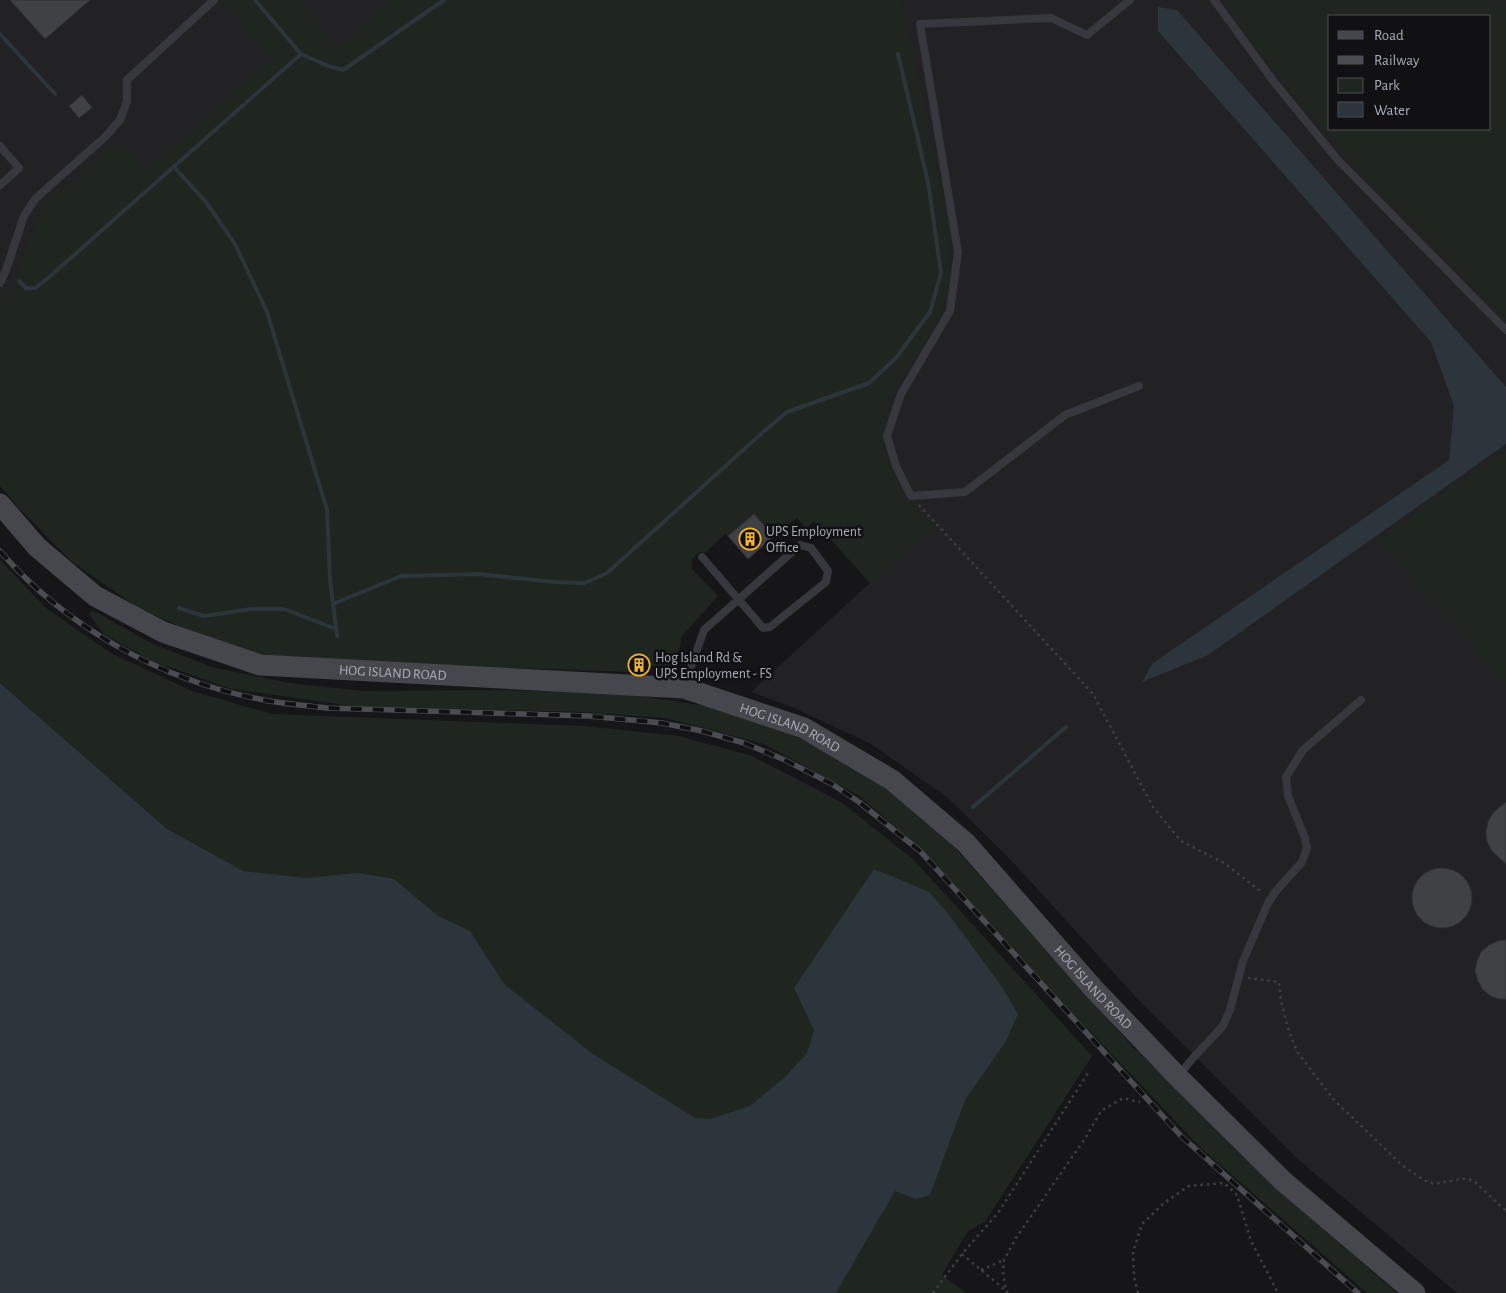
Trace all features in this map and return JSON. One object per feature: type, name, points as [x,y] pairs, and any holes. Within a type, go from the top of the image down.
[{"type":"street","name":"HOG ISLAND ROAD","points":[[0,504],[37,547],[95,596],[164,632],[260,665],[684,688],[804,728],[892,780],[966,843],[1093,988],[1178,1077],[1283,1181],[1415,1293]]},
{"type":"lane","points":[[0,283],[24,216],[35,199],[105,137],[120,120],[127,101],[127,80],[214,0]]},
{"type":"lane","points":[[1130,0],[1087,35],[1051,18],[920,24],[958,252],[950,311],[901,394],[887,436],[896,466],[911,496],[965,492],[1065,415],[1139,386]]},
{"type":"lane","points":[[1214,0],[1274,82],[1337,159],[1506,330]]},
{"type":"lane","points":[[0,146],[19,168],[0,185]]},
{"type":"lane","points":[[684,688],[704,630],[738,600],[800,545],[811,548],[828,571],[826,582],[770,627],[763,628],[738,600],[702,557]]},
{"type":"lane","points":[[1178,1077],[1223,1026],[1230,1010],[1246,952],[1271,899],[1302,862],[1307,848],[1305,838],[1288,796],[1286,777],[1303,750],[1361,700]]},
{"type":"path","points":[[911,496],[1093,694],[1153,807],[1181,841],[1224,863],[1271,899]]},
{"type":"path","points":[[1239,976],[1279,982],[1281,1000],[1289,1032],[1298,1053],[1334,1100],[1403,1166],[1424,1180],[1434,1184],[1461,1178],[1469,1179],[1506,1211]]},
{"type":"path","points":[[933,1293],[962,1254],[998,1213],[1090,1070]]},
{"type":"path","points":[[1007,1292],[1003,1272],[1004,1260],[1016,1238],[1086,1137],[1101,1110],[1123,1098],[1140,1102]]},
{"type":"path","points":[[1138,1293],[1134,1277],[1134,1252],[1142,1224],[1164,1203],[1189,1186],[1224,1183],[1237,1194],[1251,1241],[1278,1293]]},
{"type":"path","points":[[962,1254],[1007,1292]]},
{"type":"path","points":[[981,1270],[1004,1260]]},
{"type":"shaded area","points":[[0,0],[1506,0],[1506,1293],[1457,1293],[1300,1161],[1136,997],[1009,858],[948,798],[871,744],[794,708],[751,692],[897,558],[784,434],[0,469]]},
{"type":"green space","points":[[221,0],[301,0],[323,24],[319,28],[340,48],[394,0],[899,0],[911,40],[949,227],[950,284],[936,327],[904,374],[888,406],[883,449],[900,486],[935,527],[870,583],[814,521],[806,528],[797,518],[774,536],[754,514],[728,536],[725,534],[705,553],[699,552],[692,559],[692,569],[718,596],[682,636],[676,665],[671,668],[647,666],[646,663],[632,662],[632,672],[317,661],[250,652],[196,634],[137,607],[71,561],[0,486],[0,305],[14,285],[44,206],[120,140],[147,170],[273,59]]},
{"type":"green space","points":[[1224,0],[1499,0],[1506,8],[1506,319],[1418,228],[1367,180],[1287,87],[1251,41]]},
{"type":"green space","points":[[1506,451],[1506,683],[1378,539]]},
{"type":"green space","points":[[0,560],[46,608],[111,653],[192,691],[272,714],[584,726],[679,736],[752,756],[841,802],[914,860],[1092,1056],[985,1222],[968,1231],[942,1275],[966,1293],[634,1293],[289,919],[167,829],[0,683]]},
{"type":"green space","points":[[92,610],[151,643],[212,667],[289,683],[363,691],[506,690],[628,694],[718,708],[818,745],[894,793],[956,849],[1132,1046],[1306,1214],[1397,1293],[1367,1293],[1201,1148],[919,847],[858,795],[764,744],[666,718],[579,712],[352,706],[232,689],[154,662],[104,634],[89,614]]},
{"type":"water","points":[[1158,7],[1177,10],[1506,387],[1506,444],[1208,655],[1142,682],[1153,663],[1449,460],[1454,406],[1431,342],[1158,31]]},
{"type":"water","points":[[0,683],[167,829],[243,871],[306,878],[358,873],[394,879],[438,916],[470,931],[505,985],[593,1054],[695,1118],[710,1119],[750,1106],[785,1077],[807,1053],[814,1030],[794,988],[874,869],[929,892],[947,912],[1002,987],[1018,1014],[1006,1041],[965,1100],[930,1195],[916,1199],[895,1191],[836,1293],[0,1293]]},
{"type":"building","points":[[10,0],[90,0],[45,39]]},
{"type":"building","points":[[82,95],[92,108],[79,118],[69,106]]},
{"type":"building","name":"UPS Employment Office","points":[[754,514],[774,536],[748,559],[728,536]]},
{"type":"building","points":[[1506,802],[1506,864],[1492,851],[1487,842],[1486,832],[1488,822],[1493,813]]},
{"type":"building","points":[[1442,868],[1458,873],[1463,877],[1467,882],[1472,898],[1467,914],[1463,919],[1458,923],[1442,928],[1426,923],[1421,919],[1417,914],[1412,898],[1417,882],[1421,877],[1426,873]]},
{"type":"building","points":[[1506,940],[1506,999],[1499,999],[1483,990],[1475,971],[1481,952],[1489,945]]},
{"type":"waterway","points":[[255,0],[301,54],[328,66],[343,70],[444,0]]},
{"type":"waterway","points":[[0,34],[55,94]]},
{"type":"waterway","points":[[19,281],[26,288],[35,288],[47,279],[301,54]]},
{"type":"waterway","points":[[333,604],[401,576],[478,574],[554,582],[585,583],[607,573],[787,412],[869,383],[896,358],[930,312],[941,273],[928,182],[898,54]]},
{"type":"waterway","points":[[174,167],[206,202],[235,244],[267,312],[327,510],[330,579],[337,636]]},
{"type":"waterway","points":[[179,608],[204,616],[251,609],[284,609],[336,629]]},
{"type":"waterway","points":[[973,807],[1066,727]]},
{"type":"railway","points":[[0,551],[55,604],[85,626],[151,664],[186,679],[222,690],[267,701],[327,708],[589,716],[662,723],[702,731],[744,743],[785,760],[832,784],[859,802],[920,851],[1181,1136],[1358,1293]]},
{"type":"place","name":"UPS Employment Office","points":[[750,539]]},
{"type":"place","name":"Hog Island Rd & UPS Employment - FS","points":[[639,665]]}]
